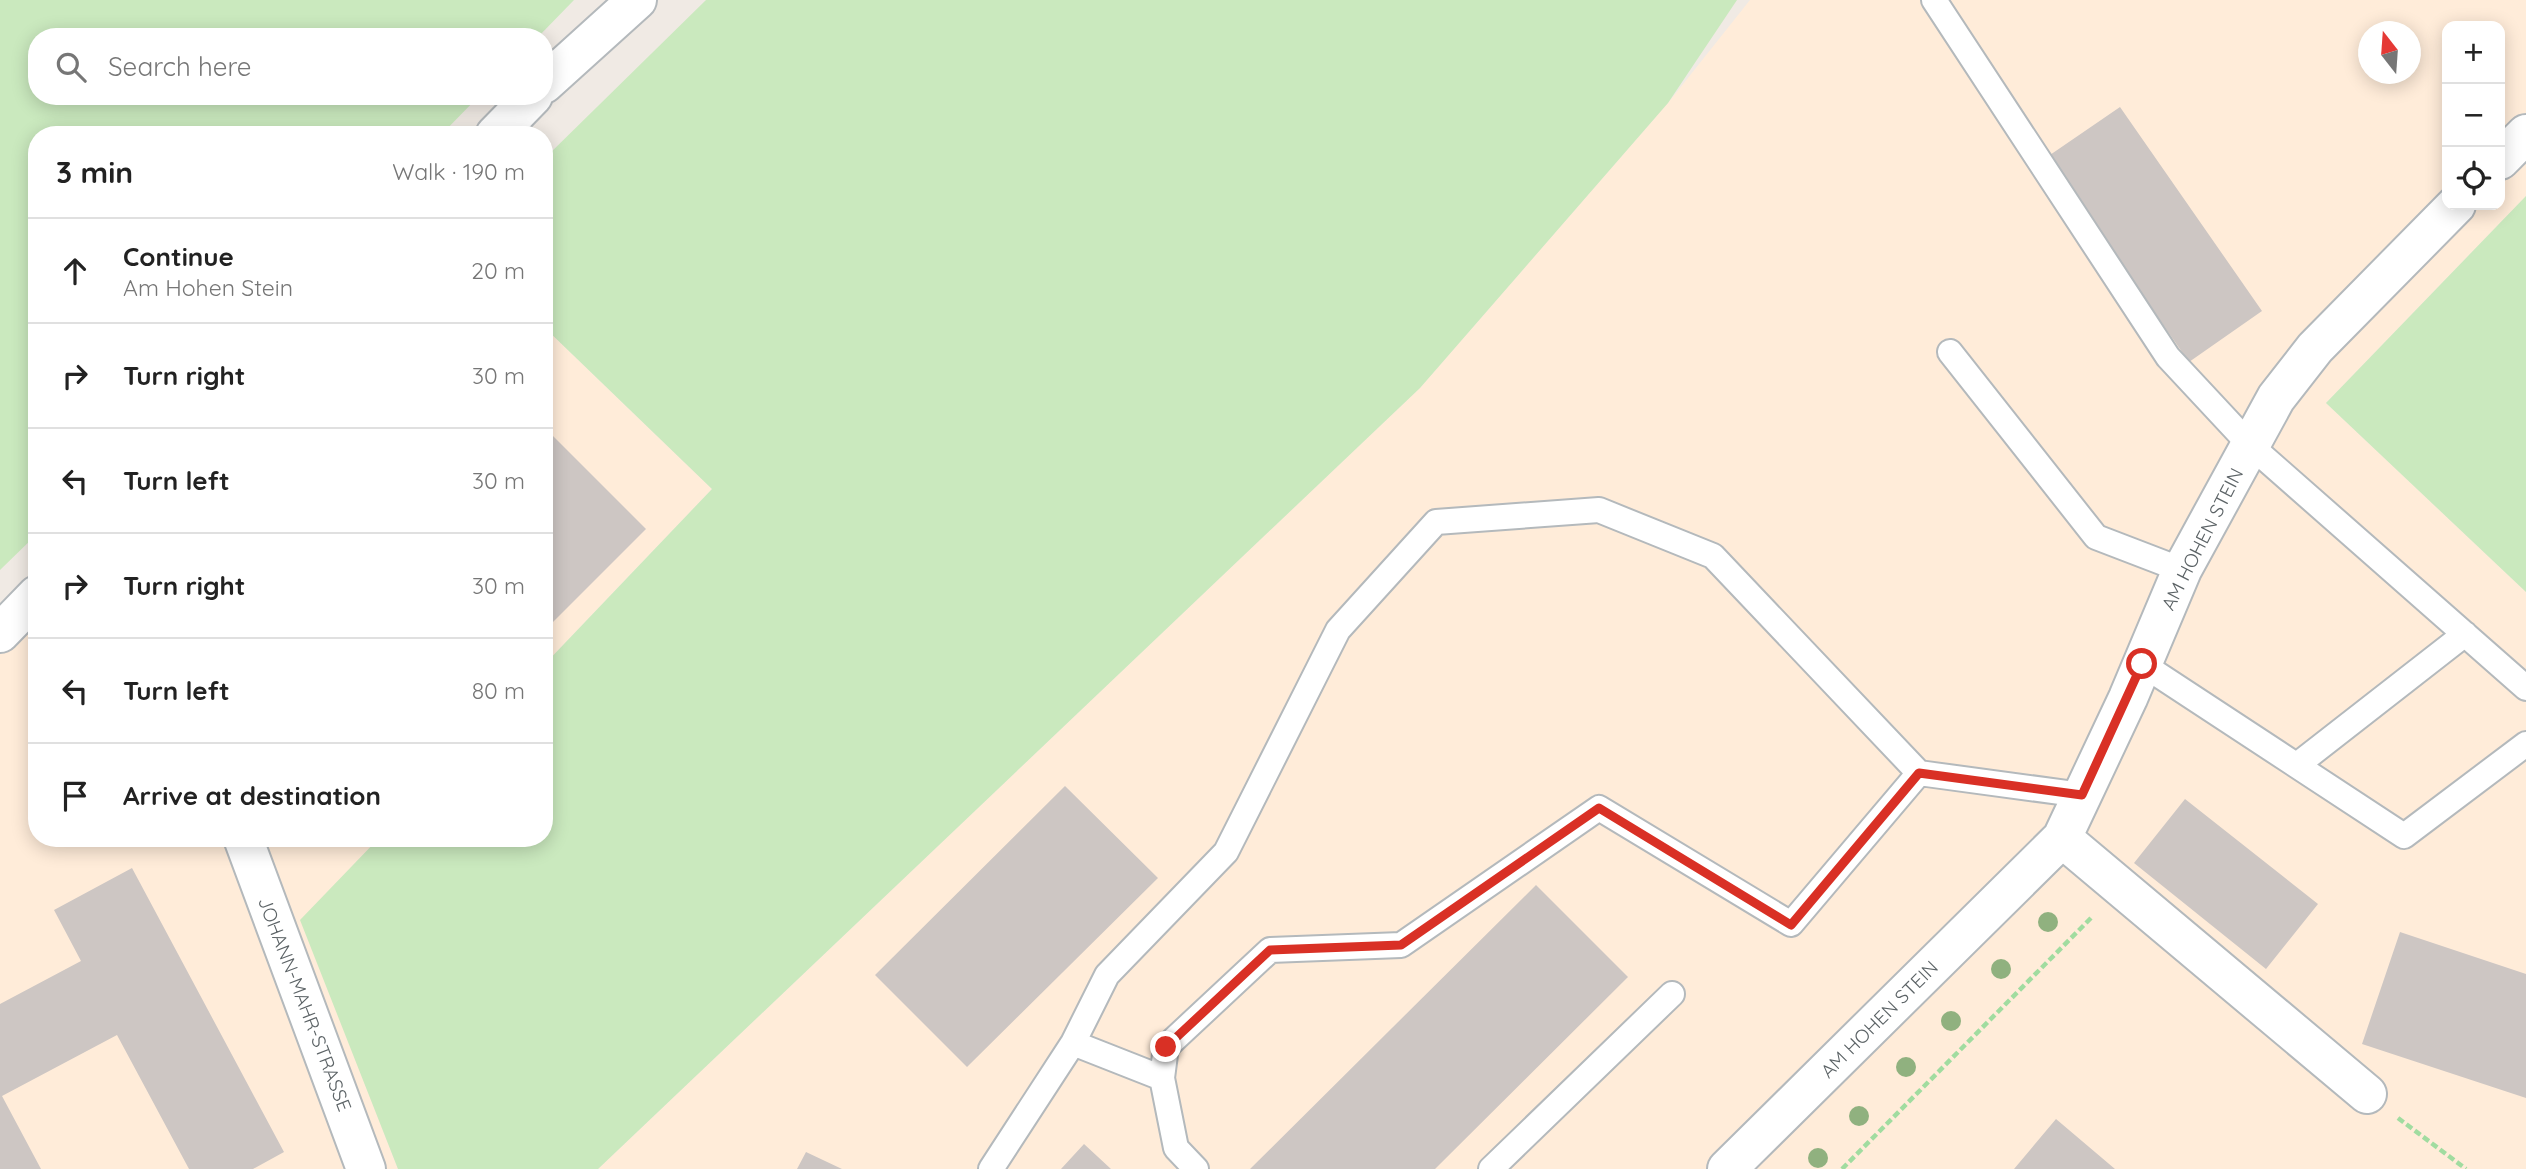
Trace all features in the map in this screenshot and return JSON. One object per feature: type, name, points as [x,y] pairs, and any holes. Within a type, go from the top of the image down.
[{"type":"street","points":[[553,77],[637,0]]},
{"type":"street","points":[[504,126],[524,105]]},
{"type":"street","points":[[2505,155],[2526,134]]},
{"type":"street","name":"AM HOHEN STEIN","points":[[1727,1169],[2062,838],[2182,570],[2276,398],[2315,348],[2451,210]]},
{"type":"street","points":[[0,633],[28,606]]},
{"type":"street","points":[[2062,838],[2367,1094]]},
{"type":"street","name":"JOHANN-MAHR-STRASSE","points":[[246,847],[366,1169]]},
{"type":"lane","points":[[1934,0],[2168,357],[2250,446],[2526,688]]},
{"type":"lane","points":[[1950,352],[2096,537],[2182,570]]},
{"type":"lane","points":[[990,1169],[1073,1043],[1107,975],[1226,852],[1338,630],[1436,522],[1600,510],[1713,556],[1919,773],[2082,795]]},
{"type":"lane","points":[[2297,765],[2465,634]]},
{"type":"lane","points":[[2142,664],[2404,836],[2526,744]]},
{"type":"lane","points":[[1196,1169],[1176,1148],[1161,1078],[1166,1047],[1270,950],[1401,945],[1599,808],[1791,925],[1919,773]]},
{"type":"lane","points":[[1491,1169],[1672,995]]},
{"type":"lane","points":[[1073,1043],[1161,1078]]},
{"type":"path","points":[[1842,1169],[2121,887]]},
{"type":"path","points":[[2367,1094],[2466,1169]]},
{"type":"shaded area","points":[[1750,0],[2526,0],[2526,196],[2326,403],[2526,592],[2526,1169],[598,1169],[1420,388],[1668,103]]},
{"type":"shaded area","points":[[553,336],[712,489],[553,656]]},
{"type":"shaded area","points":[[28,600],[28,847],[370,847],[301,920],[398,1169],[0,1169],[0,614]]},
{"type":"green space","points":[[0,0],[574,0],[547,28],[28,28],[28,105],[470,105],[450,126],[28,126],[28,543],[0,570]]},
{"type":"green space","points":[[706,0],[1737,0],[1668,103],[1420,388],[598,1169],[398,1169],[300,920],[370,847],[553,847],[553,656],[712,489],[553,336],[553,150]]},
{"type":"green space","points":[[2526,196],[2526,592],[2326,403]]},
{"type":"building","points":[[2120,107],[2262,311],[2189,362],[2047,157]]},
{"type":"building","points":[[553,436],[646,529],[553,622]]},
{"type":"building","points":[[1065,786],[1158,878],[967,1067],[875,975]]},
{"type":"building","points":[[2185,799],[2318,904],[2266,969],[2134,863]]},
{"type":"building","points":[[132,868],[284,1152],[253,1169],[189,1169],[117,1035],[2,1096],[41,1169],[0,1169],[0,1004],[81,961],[54,910]]},
{"type":"building","points":[[1536,885],[1628,977],[1435,1169],[1250,1169]]},
{"type":"building","points":[[2400,932],[2526,974],[2526,1098],[2362,1044]]},
{"type":"building","points":[[2056,1119],[2115,1169],[2014,1169]]},
{"type":"building","points":[[1084,1144],[1111,1169],[1061,1169]]},
{"type":"building","points":[[806,1152],[842,1169],[797,1169]]},
{"type":"route","points":[[1166,1047],[1270,950],[1401,945],[1599,808],[1791,925],[1919,773],[2082,795],[2142,664]]}]
